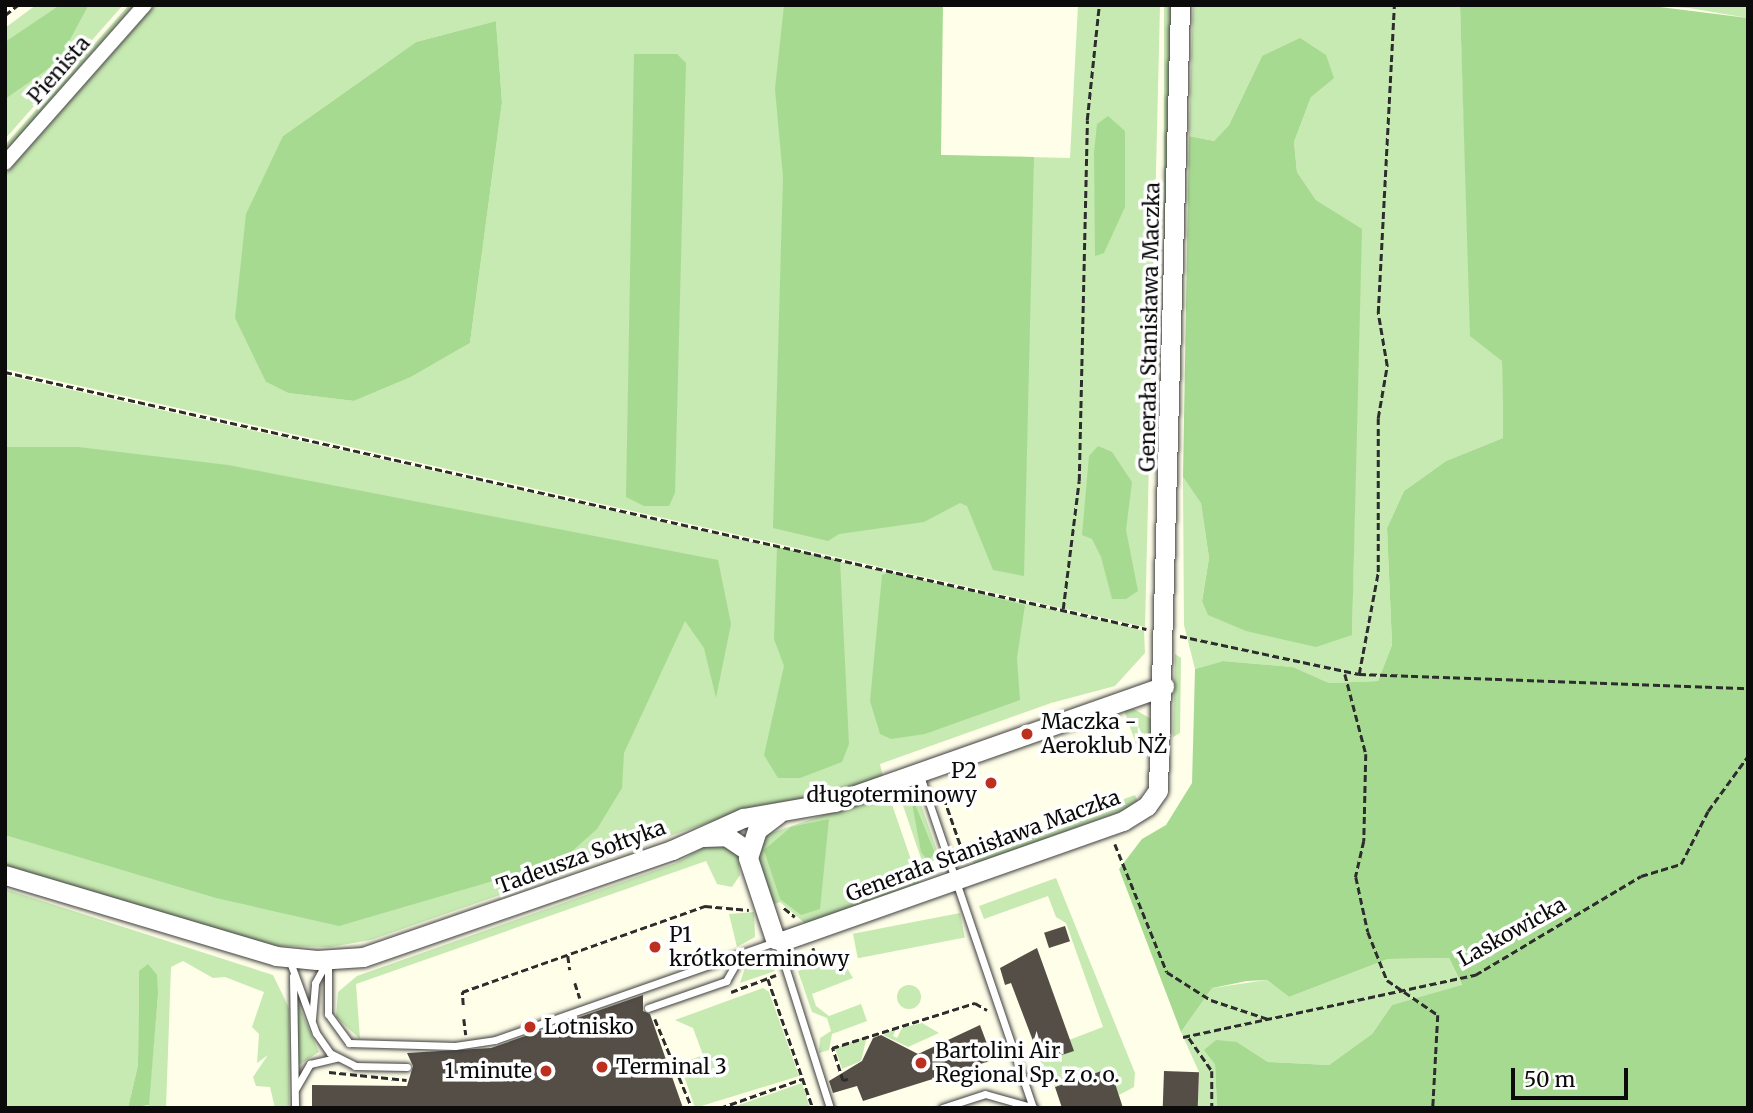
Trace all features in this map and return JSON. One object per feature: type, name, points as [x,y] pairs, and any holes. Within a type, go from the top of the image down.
[{"type":"street","name":"Pienista","points":[[5,163],[145,5]]},
{"type":"street","name":"Generała Stanisława Maczka","points":[[777,941],[1123,821],[1147,806],[1161,780],[1181,5]]},
{"type":"street","name":"Tadeusza Sołtyka","points":[[5,875],[291,964],[379,953],[702,837],[743,818],[835,803],[1164,686]]},
{"type":"street","points":[[748,851],[757,830],[778,814]]},
{"type":"street","points":[[702,837],[726,836],[748,851],[777,941]]},
{"type":"lane","points":[[918,773],[1034,1107]]},
{"type":"lane","points":[[777,941],[830,1108]]},
{"type":"lane","name":"Generała Stanisława Maczka","points":[[328,960],[328,1014],[349,1043],[455,1046],[495,1040],[777,941]]},
{"type":"lane","points":[[648,1008],[726,981],[742,953]]},
{"type":"lane","points":[[313,1025],[315,983],[328,960]]},
{"type":"lane","points":[[291,964],[313,1025],[337,1058],[355,1066],[407,1068]]},
{"type":"lane","points":[[291,964],[295,1108]]},
{"type":"lane","points":[[295,1092],[310,1064],[337,1058]]},
{"type":"lane","points":[[942,1108],[985,1094],[1034,1107]]},
{"type":"path","points":[[5,15],[18,5]]},
{"type":"path","points":[[1063,609],[1079,481],[1087,120],[1099,5]]},
{"type":"path","points":[[1359,674],[1378,572],[1378,418],[1387,366],[1378,313],[1395,5]]},
{"type":"path","points":[[5,372],[1345,674],[1748,688]]},
{"type":"path","points":[[1345,674],[1366,754],[1364,841],[1356,877],[1367,932],[1387,980],[1408,991],[1438,1015],[1433,1108]]},
{"type":"path","name":"Laskowicka","points":[[1183,1038],[1475,975],[1641,876],[1681,864],[1708,811],[1748,756]]},
{"type":"path","points":[[944,798],[964,855],[956,858]]},
{"type":"path","points":[[1115,844],[1167,972],[1211,999],[1271,1020]]},
{"type":"path","points":[[463,1005],[462,992],[705,906],[753,910]]},
{"type":"path","points":[[775,906],[805,926]]},
{"type":"path","points":[[813,948],[817,959]]},
{"type":"path","points":[[567,954],[570,970]]},
{"type":"path","points":[[768,979],[813,1108]]},
{"type":"path","points":[[575,983],[581,1002]]},
{"type":"path","points":[[848,1079],[843,1081],[832,1048],[975,1003],[993,1013]]},
{"type":"path","points":[[464,1019],[466,1038]]},
{"type":"path","points":[[655,1019],[666,1054],[692,1108]]},
{"type":"path","points":[[1188,1037],[1212,1071],[1212,1108]]},
{"type":"path","points":[[720,1108],[803,1079]]},
{"type":"green space","points":[[36,5],[123,5],[5,139],[5,28]]},
{"type":"green space","points":[[60,5],[88,6],[58,62],[5,99],[5,42]]},
{"type":"green space","points":[[129,5],[134,5],[5,152],[5,145]]},
{"type":"green space","points":[[155,5],[941,5],[941,155],[1070,158],[1078,5],[1160,5],[1145,627],[5,369],[5,175]],"holes":[[[496,21],[502,102],[470,343],[411,377],[354,401],[288,393],[266,382],[283,136],[416,42]]]},
{"type":"green space","points":[[784,5],[943,5],[941,155],[1034,157],[1024,576],[993,570],[967,506],[960,503],[924,522],[839,534],[828,541],[773,528],[783,177],[775,89]]},
{"type":"green space","points":[[1164,5],[1171,5],[1171,628],[1164,628]]},
{"type":"green space","points":[[1193,5],[1460,5],[1468,237],[1502,361],[1503,438],[1446,461],[1404,491],[1387,528],[1392,645],[1378,681],[1329,683],[1293,667],[1223,661],[1195,669],[1184,625],[1183,477],[1201,502],[1209,558],[1202,600],[1352,635],[1360,256],[1347,220],[1316,200],[1297,172],[1294,142],[1311,97],[1262,56],[1229,125],[1214,141],[1189,136]]},
{"type":"green space","points":[[1460,5],[1644,5],[1748,18],[1748,1108],[1217,1108],[1215,1064],[1204,1050],[1216,1040],[1237,1042],[1268,1062],[1329,1065],[1372,1034],[1392,1005],[1462,985],[1449,958],[1388,959],[1289,997],[1267,980],[1247,981],[1212,988],[1181,1032],[1119,869],[1142,839],[1166,825],[1192,783],[1195,669],[1223,661],[1293,667],[1329,683],[1378,681],[1392,645],[1387,528],[1404,491],[1446,461],[1503,438],[1502,361],[1470,336]]},
{"type":"green space","points":[[1644,5],[1748,5],[1748,18],[1689,8]]},
{"type":"green space","points":[[496,21],[502,102],[470,343],[411,377],[354,401],[288,393],[266,382],[235,318],[246,214],[283,136],[416,42]]},
{"type":"green space","points":[[1300,38],[1326,55],[1334,78],[1311,97],[1294,142],[1297,172],[1316,200],[1362,229],[1352,635],[1316,647],[1246,631],[1208,615],[1202,601],[1209,558],[1201,503],[1183,477],[1189,136],[1214,141],[1229,125],[1262,56]]},
{"type":"green space","points":[[634,54],[677,54],[686,63],[675,493],[669,506],[644,506],[626,497]]},
{"type":"green space","points":[[1108,116],[1125,131],[1125,207],[1104,253],[1095,256],[1094,152],[1097,124]]},
{"type":"green space","points":[[5,375],[1114,623],[1144,631],[1145,653],[1115,686],[1051,703],[880,764],[883,777],[834,794],[756,806],[371,940],[330,947],[272,946],[5,866]]},
{"type":"green space","points":[[1098,446],[1112,452],[1132,482],[1126,530],[1138,591],[1126,599],[1112,599],[1101,557],[1092,539],[1082,535],[1089,456]]},
{"type":"green space","points":[[5,447],[78,447],[228,465],[718,560],[731,624],[716,698],[704,648],[685,621],[624,753],[622,788],[597,829],[561,861],[339,926],[216,898],[5,835]]},
{"type":"green space","points":[[777,547],[840,560],[849,744],[842,762],[800,778],[778,778],[764,755],[784,666],[774,639]]},
{"type":"green space","points":[[890,572],[1025,605],[1017,658],[1020,700],[925,734],[891,739],[880,734],[870,701],[882,575]]},
{"type":"green space","points":[[1175,654],[1181,658],[1180,733],[1173,737]]},
{"type":"green space","points":[[1134,709],[1151,719],[1154,738],[1136,744],[1124,710]]},
{"type":"green space","points":[[907,788],[918,796],[940,859],[923,864],[898,791]]},
{"type":"green space","points":[[910,792],[935,853],[928,861],[921,852]]},
{"type":"green space","points":[[888,793],[919,883],[806,924],[780,902],[774,904],[758,856],[765,835]]},
{"type":"green space","points":[[1135,795],[1138,802],[1127,809],[974,864],[970,854]]},
{"type":"green space","points":[[829,819],[820,909],[801,915],[780,899],[764,850],[791,827]]},
{"type":"green space","points":[[714,842],[737,847],[740,875],[732,887],[717,884],[706,861],[356,984],[360,1039],[336,1017],[338,992],[357,976],[676,863]]},
{"type":"green space","points":[[1056,878],[1135,1073],[1134,1087],[1119,1095],[1109,1068],[1055,1087],[1041,1062],[1073,1051],[1069,1040],[1103,1027],[1066,923],[1056,917],[1048,896],[984,919],[979,906]]},
{"type":"green space","points":[[5,889],[273,975],[289,1008],[289,1108],[275,1108],[270,1087],[256,1086],[253,1077],[268,1055],[257,1063],[259,1034],[252,1027],[264,992],[225,977],[213,978],[183,961],[171,967],[166,1108],[148,1108],[158,995],[139,971],[138,1065],[128,1108],[5,1108]]},
{"type":"green space","points":[[754,912],[755,937],[737,947],[729,914]]},
{"type":"green space","points":[[960,913],[965,938],[858,958],[853,934]]},
{"type":"green space","points":[[762,955],[775,971],[740,983],[747,962]]},
{"type":"green space","points":[[840,956],[853,978],[812,994],[816,1006],[829,1016],[861,1004],[867,1021],[832,1034],[829,1050],[819,1053],[820,1038],[831,1031],[827,1018],[812,1012],[798,971]]},
{"type":"green space","points":[[1449,958],[1462,986],[1392,1005],[1372,1034],[1329,1065],[1268,1062],[1237,1042],[1215,1064],[1217,1108],[1198,1108],[1199,1072],[1181,1032],[1212,988],[1267,980],[1289,997],[1388,959]]},
{"type":"green space","points":[[148,964],[157,975],[158,995],[149,1105],[128,1108],[138,1065],[139,971]]},
{"type":"green space","points":[[909,985],[920,992],[921,997],[914,1008],[909,1009],[898,1002],[897,997],[904,986]]},
{"type":"green space","points":[[763,988],[769,992],[799,1076],[695,1108],[680,1064],[703,1055],[693,1028],[675,1020]]},
{"type":"green space","points":[[298,1004],[319,1052],[297,1066],[296,1006]]},
{"type":"green space","points":[[922,1023],[939,1033],[908,1047],[883,1035],[897,1027],[893,1036],[897,1038],[902,1028]]},
{"type":"green space","points":[[867,1036],[861,1061],[842,1069],[835,1048]]},
{"type":"green space","points":[[802,1083],[810,1108],[730,1108]]},
{"type":"building","points":[[1065,926],[1070,941],[1049,948],[1044,933]]},
{"type":"building","points":[[1037,948],[1074,1051],[1041,1062],[1011,983],[1005,985],[1000,968]]},
{"type":"building","points":[[643,995],[643,1011],[650,1014],[683,1108],[312,1108],[312,1085],[407,1086],[413,1066],[407,1053],[491,1048]]},
{"type":"building","name":"Bartolini Air Regional Sp. z o. o.","points":[[980,1025],[993,1060],[863,1101],[857,1086],[833,1093],[829,1081],[862,1061],[873,1038],[881,1035],[918,1054]]},
{"type":"building","points":[[1110,1068],[1123,1108],[1062,1108],[1055,1087]]},
{"type":"building","points":[[1164,1071],[1199,1072],[1198,1108],[1163,1108]]},
{"type":"place","name":"Maczka - Aeroklub NŻ","points":[[1027,734]]},
{"type":"place","name":"P2 długoterminowy","points":[[991,783]]},
{"type":"place","name":"P1 krótkoterminowy","points":[[655,947]]},
{"type":"place","name":"Lotnisko","points":[[530,1027]]},
{"type":"place","name":"Bartolini Air Regional Sp. z o. o.","points":[[921,1063]]},
{"type":"place","name":"Terminal 3","points":[[602,1067]]},
{"type":"place","name":"1 minute","points":[[546,1071]]}]
